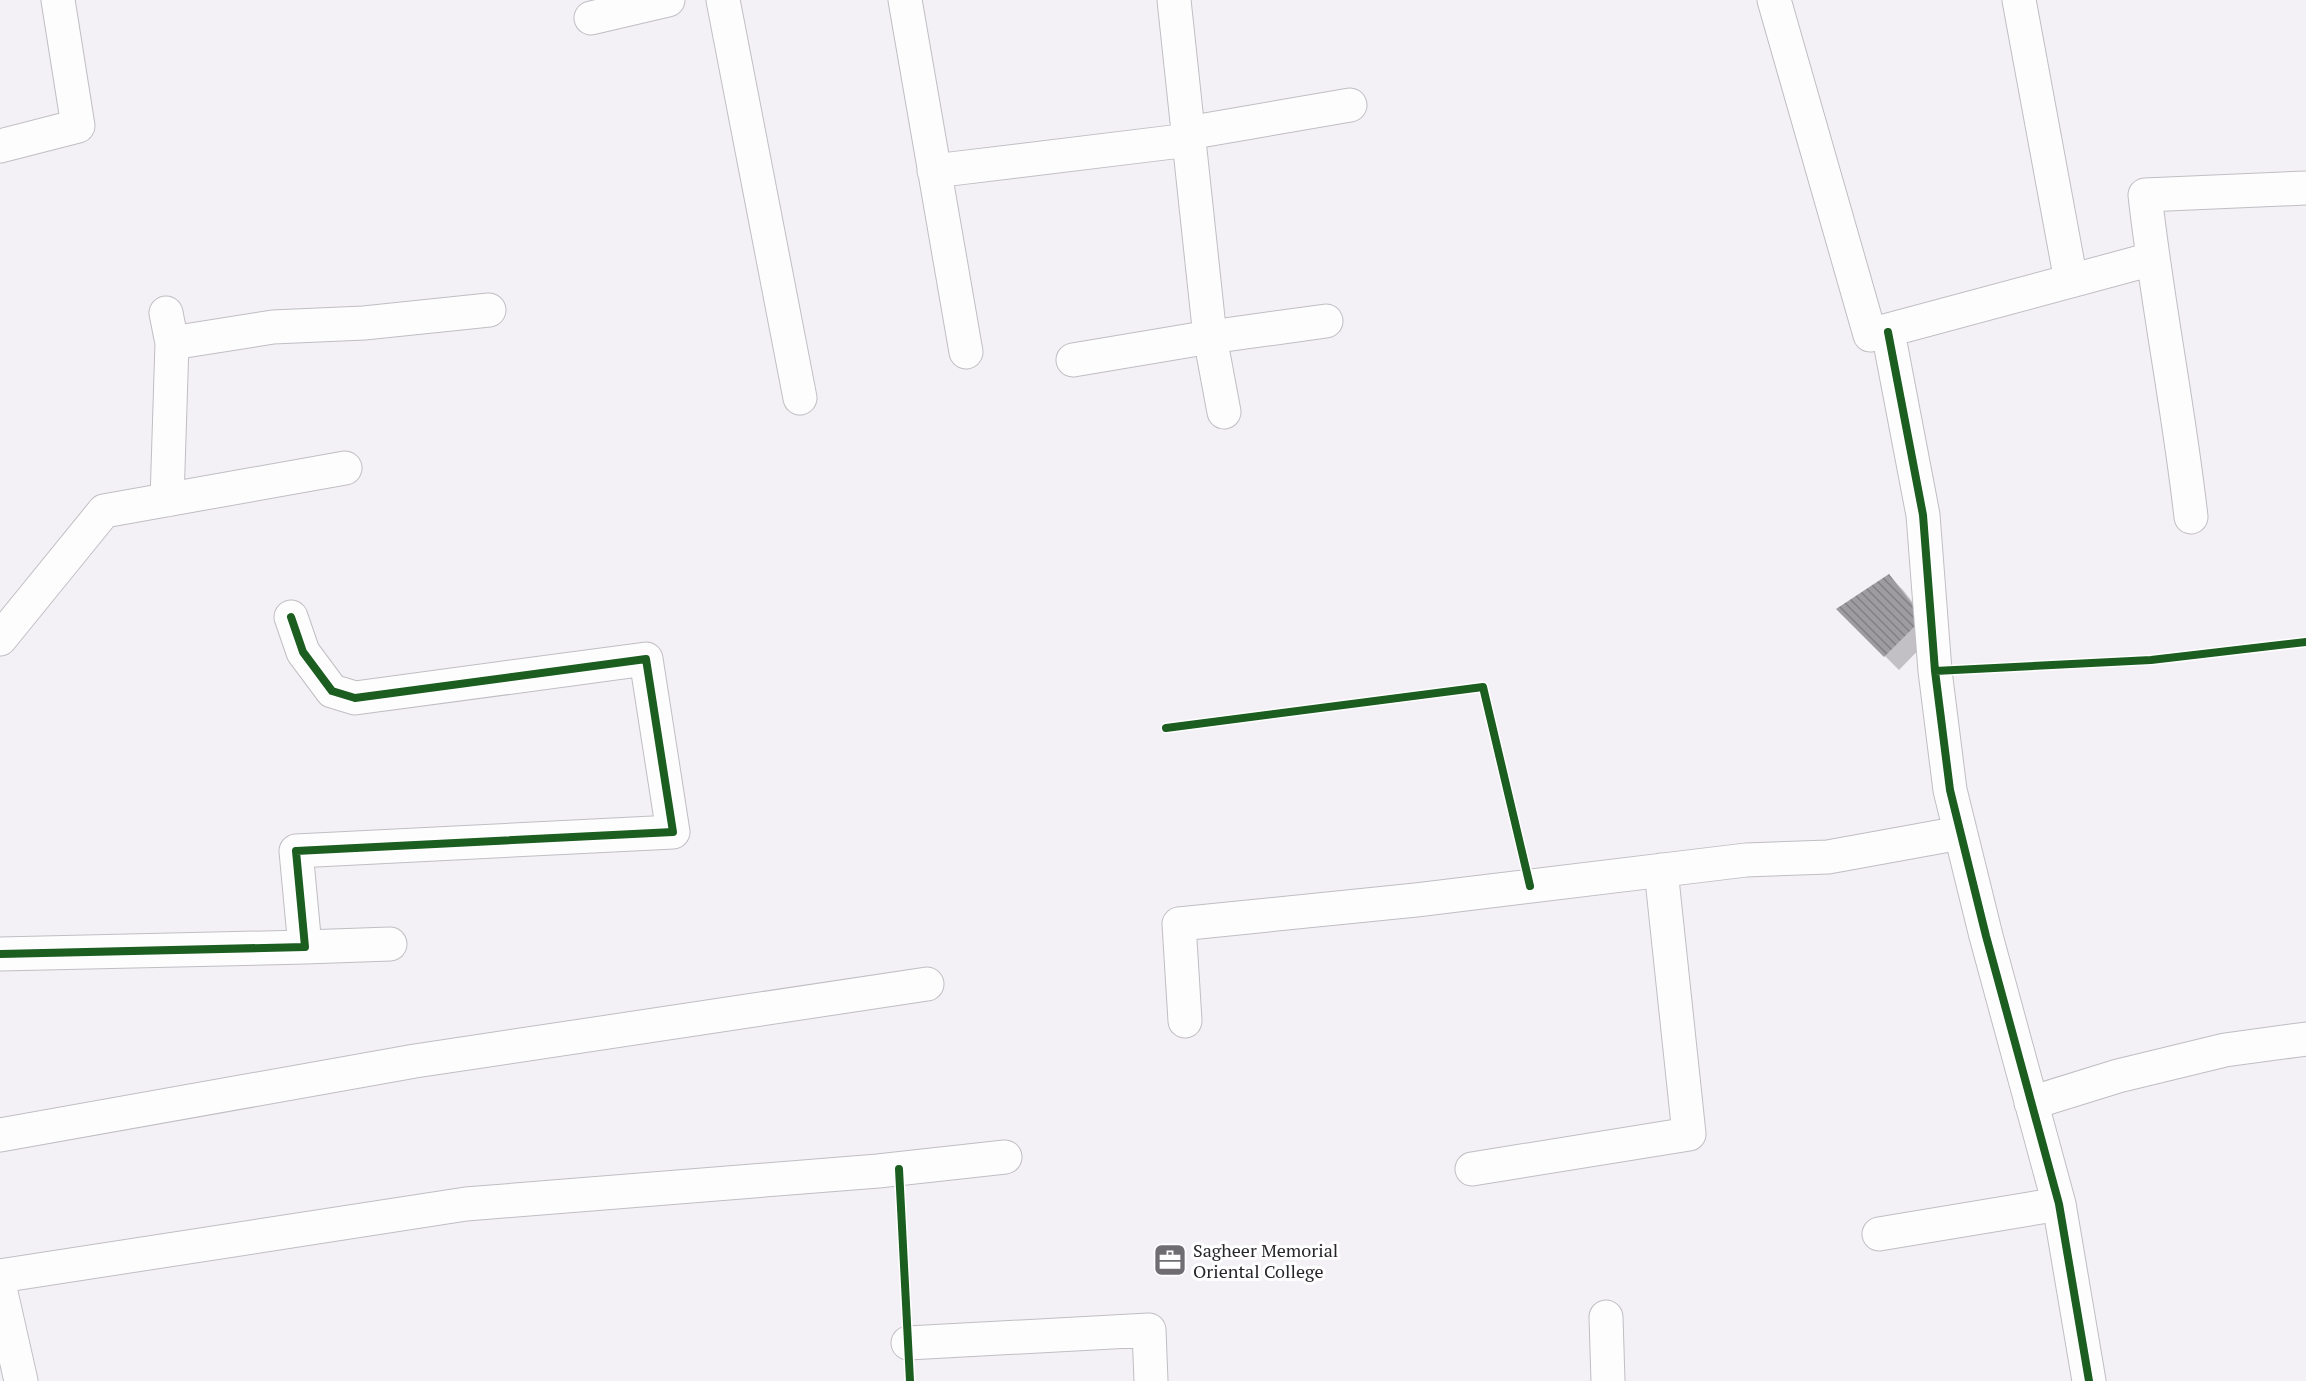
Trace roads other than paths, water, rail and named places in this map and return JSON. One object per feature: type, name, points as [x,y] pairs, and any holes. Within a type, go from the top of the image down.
[{"type":"street","points":[[0,146],[78,126],[58,0]]},
{"type":"street","points":[[591,18],[668,0]]},
{"type":"street","points":[[723,0],[800,398]]},
{"type":"street","points":[[905,0],[966,352]]},
{"type":"street","points":[[1174,0],[1210,337],[1224,412]]},
{"type":"street","points":[[1774,0],[1870,335],[2152,259]]},
{"type":"street","points":[[2019,0],[2071,281]]},
{"type":"street","points":[[934,171],[1189,137],[1350,105]]},
{"type":"street","points":[[2191,517],[2185,464],[2152,259],[2145,195],[2306,188]]},
{"type":"street","points":[[167,500],[169,328],[364,323],[489,310]]},
{"type":"street","points":[[1073,360],[1210,337],[1326,321]]},
{"type":"street","points":[[1888,332],[1923,515],[1935,670],[1950,790],[2059,1204],[2090,1381]]},
{"type":"street","points":[[0,639],[104,511],[345,468]]},
{"type":"street","points":[[291,617],[303,652],[333,691],[355,699],[646,659],[673,832],[296,851],[305,947]]},
{"type":"street","points":[[1185,1021],[1179,924],[1416,900],[1746,860],[1828,857],[1960,833]]},
{"type":"street","points":[[1472,1169],[1689,1134],[1661,870]]},
{"type":"street","points":[[0,954],[390,944]]},
{"type":"street","points":[[0,1135],[415,1061],[927,984]]},
{"type":"street","points":[[2031,1102],[2224,1050],[2306,1039]]},
{"type":"street","points":[[0,1276],[466,1204],[878,1171],[1005,1156]]},
{"type":"street","points":[[1879,1234],[2059,1204]]},
{"type":"street","points":[[0,1288],[21,1381]]},
{"type":"street","points":[[1606,1317],[1608,1381]]},
{"type":"street","points":[[908,1343],[1149,1330],[1151,1381]]},
{"type":"place","name":"Sagheer Memorial Oriental College","points":[[1170,1260]]}]
